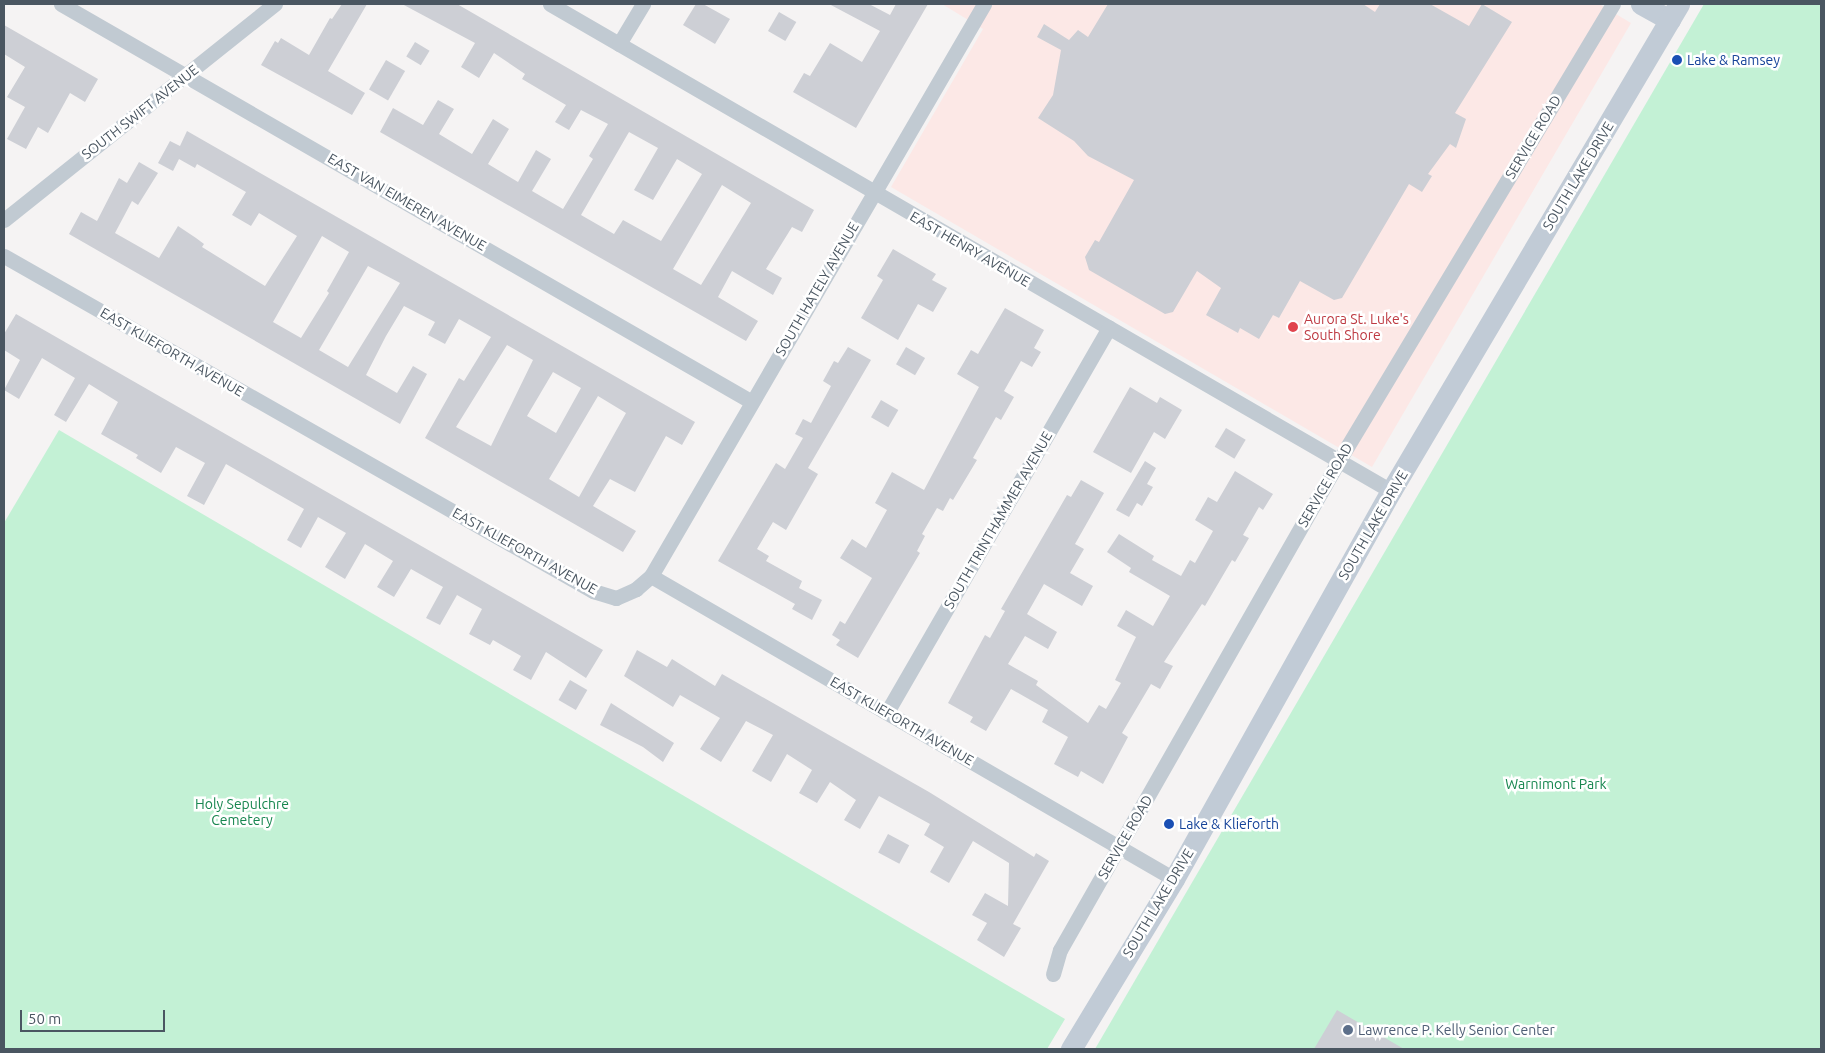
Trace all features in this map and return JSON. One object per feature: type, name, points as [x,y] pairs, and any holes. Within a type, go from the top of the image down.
[{"type":"main road","points":[[1641,4],[1674,12]]},
{"type":"main road","name":"SOUTH LAKE DRIVE","points":[[1072,1049],[1174,879],[1391,491],[1674,12]]},
{"type":"street","name":"EAST VAN EIMEREN AVENUE","points":[[61,4],[752,402]]},
{"type":"street","name":"SOUTH SWIFT AVENUE","points":[[4,220],[276,4]]},
{"type":"street","name":"EAST HENRY AVENUE","points":[[550,4],[872,193],[1391,491]]},
{"type":"street","points":[[620,44],[643,4]]},
{"type":"street","name":"SOUTH HATELY AVENUE","points":[[651,576],[872,193],[984,4]]},
{"type":"street","name":"SERVICE ROAD","points":[[1053,974],[1060,950],[1338,462],[1613,4]]},
{"type":"street","name":"EAST KLIEFORTH AVENUE","points":[[4,256],[593,591],[616,598],[636,589],[651,576],[1174,879]]},
{"type":"street","name":"SOUTH TRINTHAMMER AVENUE","points":[[887,712],[1109,328]]},
{"type":"shaded area","name":"Aurora St. Luke's South Shore","points":[[942,4],[1599,4],[1631,23],[1372,467],[891,187],[983,29]]},
{"type":"green space","name":"Warnimont Park","points":[[1704,4],[1821,4],[1821,1049],[1095,1049]]},
{"type":"green space","name":"Holy Sepulchre Cemetery","points":[[59,430],[1065,1019],[1047,1049],[4,1049],[4,523]]},
{"type":"building","points":[[342,4],[367,4],[328,71],[365,93],[352,115],[261,65],[275,41],[278,43],[281,38],[309,55],[330,18],[332,19]]},
{"type":"building","points":[[402,4],[457,4],[814,210],[802,232],[792,227],[766,269],[782,278],[773,295],[732,271],[718,297],[758,321],[746,341],[380,132],[393,108],[423,125],[438,100],[454,109],[439,134],[472,154],[493,119],[509,129],[488,164],[518,182],[536,150],[551,159],[532,191],[563,209],[593,159],[589,156],[608,124],[581,110],[569,130],[555,122],[566,105],[522,79],[525,74],[494,53],[479,78],[461,67],[475,43]],"holes":[[[629,132],[658,148],[634,190],[653,200],[677,159],[702,174],[661,241],[623,220],[614,234],[581,215]],[[722,185],[751,203],[701,285],[673,269]]]},
{"type":"building","points":[[696,4],[703,4],[730,19],[715,44],[683,25]]},
{"type":"building","points":[[829,4],[869,4],[890,15],[896,4],[928,4],[856,128],[793,92],[804,73],[810,76],[830,43],[862,62],[880,31]]},
{"type":"building","points":[[1108,4],[1363,4],[1375,12],[1380,4],[1430,4],[1469,26],[1482,4],[1512,22],[1455,113],[1466,119],[1456,148],[1450,144],[1428,174],[1432,176],[1422,192],[1409,184],[1342,298],[1334,300],[1300,281],[1279,318],[1273,315],[1259,339],[1240,328],[1238,333],[1206,315],[1221,288],[1197,271],[1173,312],[1165,314],[1089,270],[1085,257],[1095,240],[1099,242],[1134,180],[1088,156],[1074,141],[1038,118],[1053,95],[1061,50],[1037,37],[1044,24],[1069,40],[1078,30],[1088,37]]},
{"type":"building","points":[[779,12],[796,22],[785,41],[768,31]]},
{"type":"building","points":[[4,25],[98,79],[85,102],[70,93],[48,133],[38,127],[26,149],[7,139],[25,107],[7,97],[25,67],[4,54]]},
{"type":"building","points":[[415,42],[430,51],[421,65],[406,57]]},
{"type":"building","points":[[386,60],[405,71],[388,100],[369,89]]},
{"type":"building","points":[[187,131],[695,422],[682,445],[666,436],[635,492],[610,479],[593,506],[636,531],[623,552],[425,438],[459,378],[464,381],[491,337],[459,319],[445,344],[428,335],[435,322],[404,306],[366,375],[397,393],[413,366],[427,374],[400,424],[69,234],[81,212],[97,221],[119,178],[127,183],[139,162],[158,173],[138,205],[132,201],[115,233],[159,258],[178,226],[204,244],[202,247],[265,286],[297,236],[259,213],[251,226],[232,215],[246,192],[197,164],[195,168],[179,159],[173,171],[158,163],[170,141],[180,146]],"holes":[[[322,236],[349,252],[327,291],[329,293],[301,338],[273,322]],[[368,266],[400,283],[348,367],[319,350]],[[507,345],[533,360],[491,446],[456,427]],[[553,372],[581,388],[556,433],[527,416]],[[598,396],[626,413],[579,497],[549,479]]]},
{"type":"building","points":[[893,249],[936,274],[932,280],[947,288],[933,312],[918,304],[898,340],[861,318],[883,280],[877,276]]},
{"type":"building","points":[[1005,308],[1044,330],[1034,348],[1041,352],[1032,367],[1021,361],[1004,391],[1014,397],[1001,420],[996,417],[973,458],[977,460],[953,500],[950,498],[943,511],[937,508],[922,534],[925,536],[917,551],[920,553],[858,658],[836,645],[840,640],[832,635],[840,621],[845,624],[872,578],[840,558],[852,539],[866,548],[887,510],[875,503],[892,472],[924,490],[979,387],[957,374],[971,350],[978,354]]},
{"type":"building","points":[[16,314],[603,650],[586,678],[546,652],[531,680],[513,670],[521,656],[493,640],[490,645],[469,634],[482,609],[457,595],[440,625],[426,618],[443,587],[411,569],[394,597],[377,587],[393,561],[365,544],[345,579],[325,567],[346,533],[318,517],[301,548],[287,540],[304,509],[226,464],[204,505],[187,496],[205,463],[176,447],[161,473],[136,458],[138,455],[101,434],[118,402],[89,384],[66,422],[54,415],[75,378],[42,358],[19,399],[4,390],[20,360],[4,350],[4,334]]},
{"type":"building","points":[[848,347],[871,360],[808,468],[818,474],[786,530],[773,522],[757,549],[769,556],[766,561],[802,581],[799,588],[822,600],[812,620],[792,609],[795,604],[718,561],[776,463],[785,469],[803,438],[795,434],[803,419],[811,423],[831,386],[823,381],[834,361],[838,363]]},
{"type":"building","points":[[906,347],[925,358],[915,375],[896,364]]},
{"type":"building","points":[[1130,387],[1157,403],[1160,397],[1182,410],[1165,439],[1154,432],[1131,473],[1093,452]]},
{"type":"building","points":[[881,400],[898,410],[888,427],[871,417]]},
{"type":"building","points":[[1226,428],[1246,440],[1234,459],[1215,447]]},
{"type":"building","points":[[1145,461],[1156,468],[1147,484],[1153,487],[1142,506],[1137,503],[1129,517],[1116,510]]},
{"type":"building","points":[[1235,471],[1273,494],[1263,510],[1259,507],[1243,535],[1249,538],[1235,562],[1232,560],[1205,606],[1202,604],[1164,662],[1173,666],[1160,689],[1151,684],[1122,733],[1128,737],[1103,784],[1081,771],[1078,777],[1054,764],[1068,737],[1042,722],[1048,710],[1011,689],[986,731],[970,722],[973,717],[948,703],[985,635],[990,638],[1005,611],[1001,609],[1067,495],[1071,497],[1081,480],[1104,493],[1075,544],[1084,549],[1070,573],[1093,586],[1082,606],[1044,584],[1027,614],[1057,632],[1048,649],[1025,636],[1008,664],[1038,681],[1036,685],[1088,723],[1099,705],[1106,709],[1121,683],[1115,680],[1136,637],[1117,626],[1126,610],[1153,626],[1170,596],[1129,572],[1131,568],[1107,552],[1119,534],[1154,556],[1152,560],[1181,576],[1190,560],[1195,563],[1213,531],[1195,520],[1208,497],[1217,502]]},
{"type":"building","points":[[637,650],[667,667],[672,659],[715,686],[722,674],[929,792],[1034,857],[1036,853],[1049,861],[1013,924],[1021,928],[1004,957],[977,940],[987,923],[972,915],[985,893],[1008,906],[1009,863],[973,841],[949,883],[930,872],[944,847],[924,835],[930,824],[879,796],[860,829],[844,820],[856,800],[830,782],[817,803],[799,793],[812,770],[787,754],[771,782],[752,771],[773,735],[746,721],[721,762],[700,749],[720,718],[680,695],[673,707],[624,676]]},
{"type":"building","points":[[570,680],[587,690],[576,710],[558,700]]},
{"type":"building","points":[[611,703],[674,743],[663,762],[643,747],[600,725]]},
{"type":"building","points":[[888,834],[909,845],[899,864],[878,853]]},
{"type":"building","name":"Lawrence P. Kelly Senior Center","points":[[1337,1010],[1404,1049],[1314,1049]]},
{"type":"place","name":"Lake & Ramsey","points":[[1677,60]]},
{"type":"place","name":"Aurora St. Luke's South Shore","points":[[1293,327]]},
{"type":"place","name":"Lake & Klieforth","points":[[1169,824]]},
{"type":"place","name":"Lawrence P. Kelly Senior Center","points":[[1348,1030]]}]
